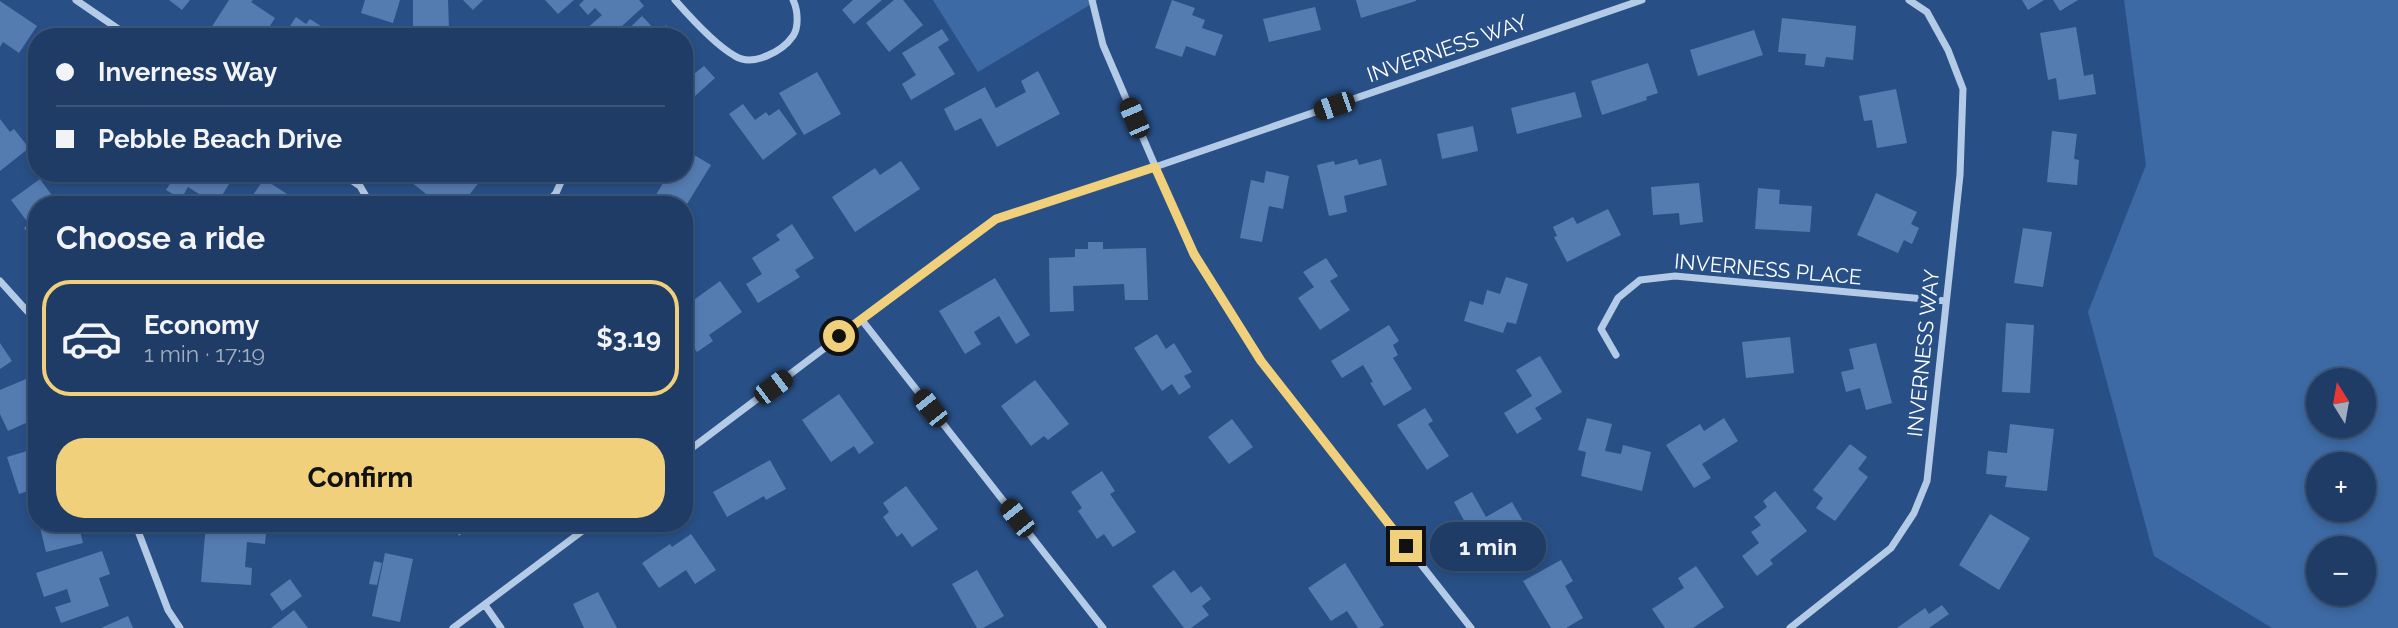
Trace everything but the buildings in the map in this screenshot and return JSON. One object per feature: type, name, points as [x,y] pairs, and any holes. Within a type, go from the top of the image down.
[{"type":"street","points":[[76,0],[117,28]]},
{"type":"street","points":[[675,0],[736,58],[754,60],[774,53],[793,36],[798,9],[793,0]]},
{"type":"street","points":[[1092,0],[1103,45],[1194,254],[1261,361],[1471,628]]},
{"type":"street","name":"INVERNESS WAY","points":[[693,447],[996,219],[1642,0]]},
{"type":"street","name":"INVERNESS WAY","points":[[1790,628],[1891,548],[1914,513],[1927,481],[1960,174],[1963,89],[1948,50],[1927,12],[1909,0]]},
{"type":"street","points":[[353,182],[365,196]]},
{"type":"street","name":"INVERNESS PLACE","points":[[1616,355],[1601,329],[1618,298],[1640,280],[1675,276],[1946,301]]},
{"type":"street","points":[[0,281],[28,312]]},
{"type":"street","points":[[861,319],[1103,628]]},
{"type":"street","points":[[138,532],[168,610],[180,628]]},
{"type":"street","points":[[453,628],[581,532]]},
{"type":"street","points":[[485,605],[501,628]]},
{"type":"shaded area","points":[[933,0],[1098,0],[978,72]]},
{"type":"shaded area","points":[[2124,0],[2398,0],[2398,628],[2272,628],[2154,556],[2088,312],[2146,165]]},
{"type":"route","points":[[839,336],[996,219],[1155,167],[1194,254],[1261,361],[1406,546]]}]
